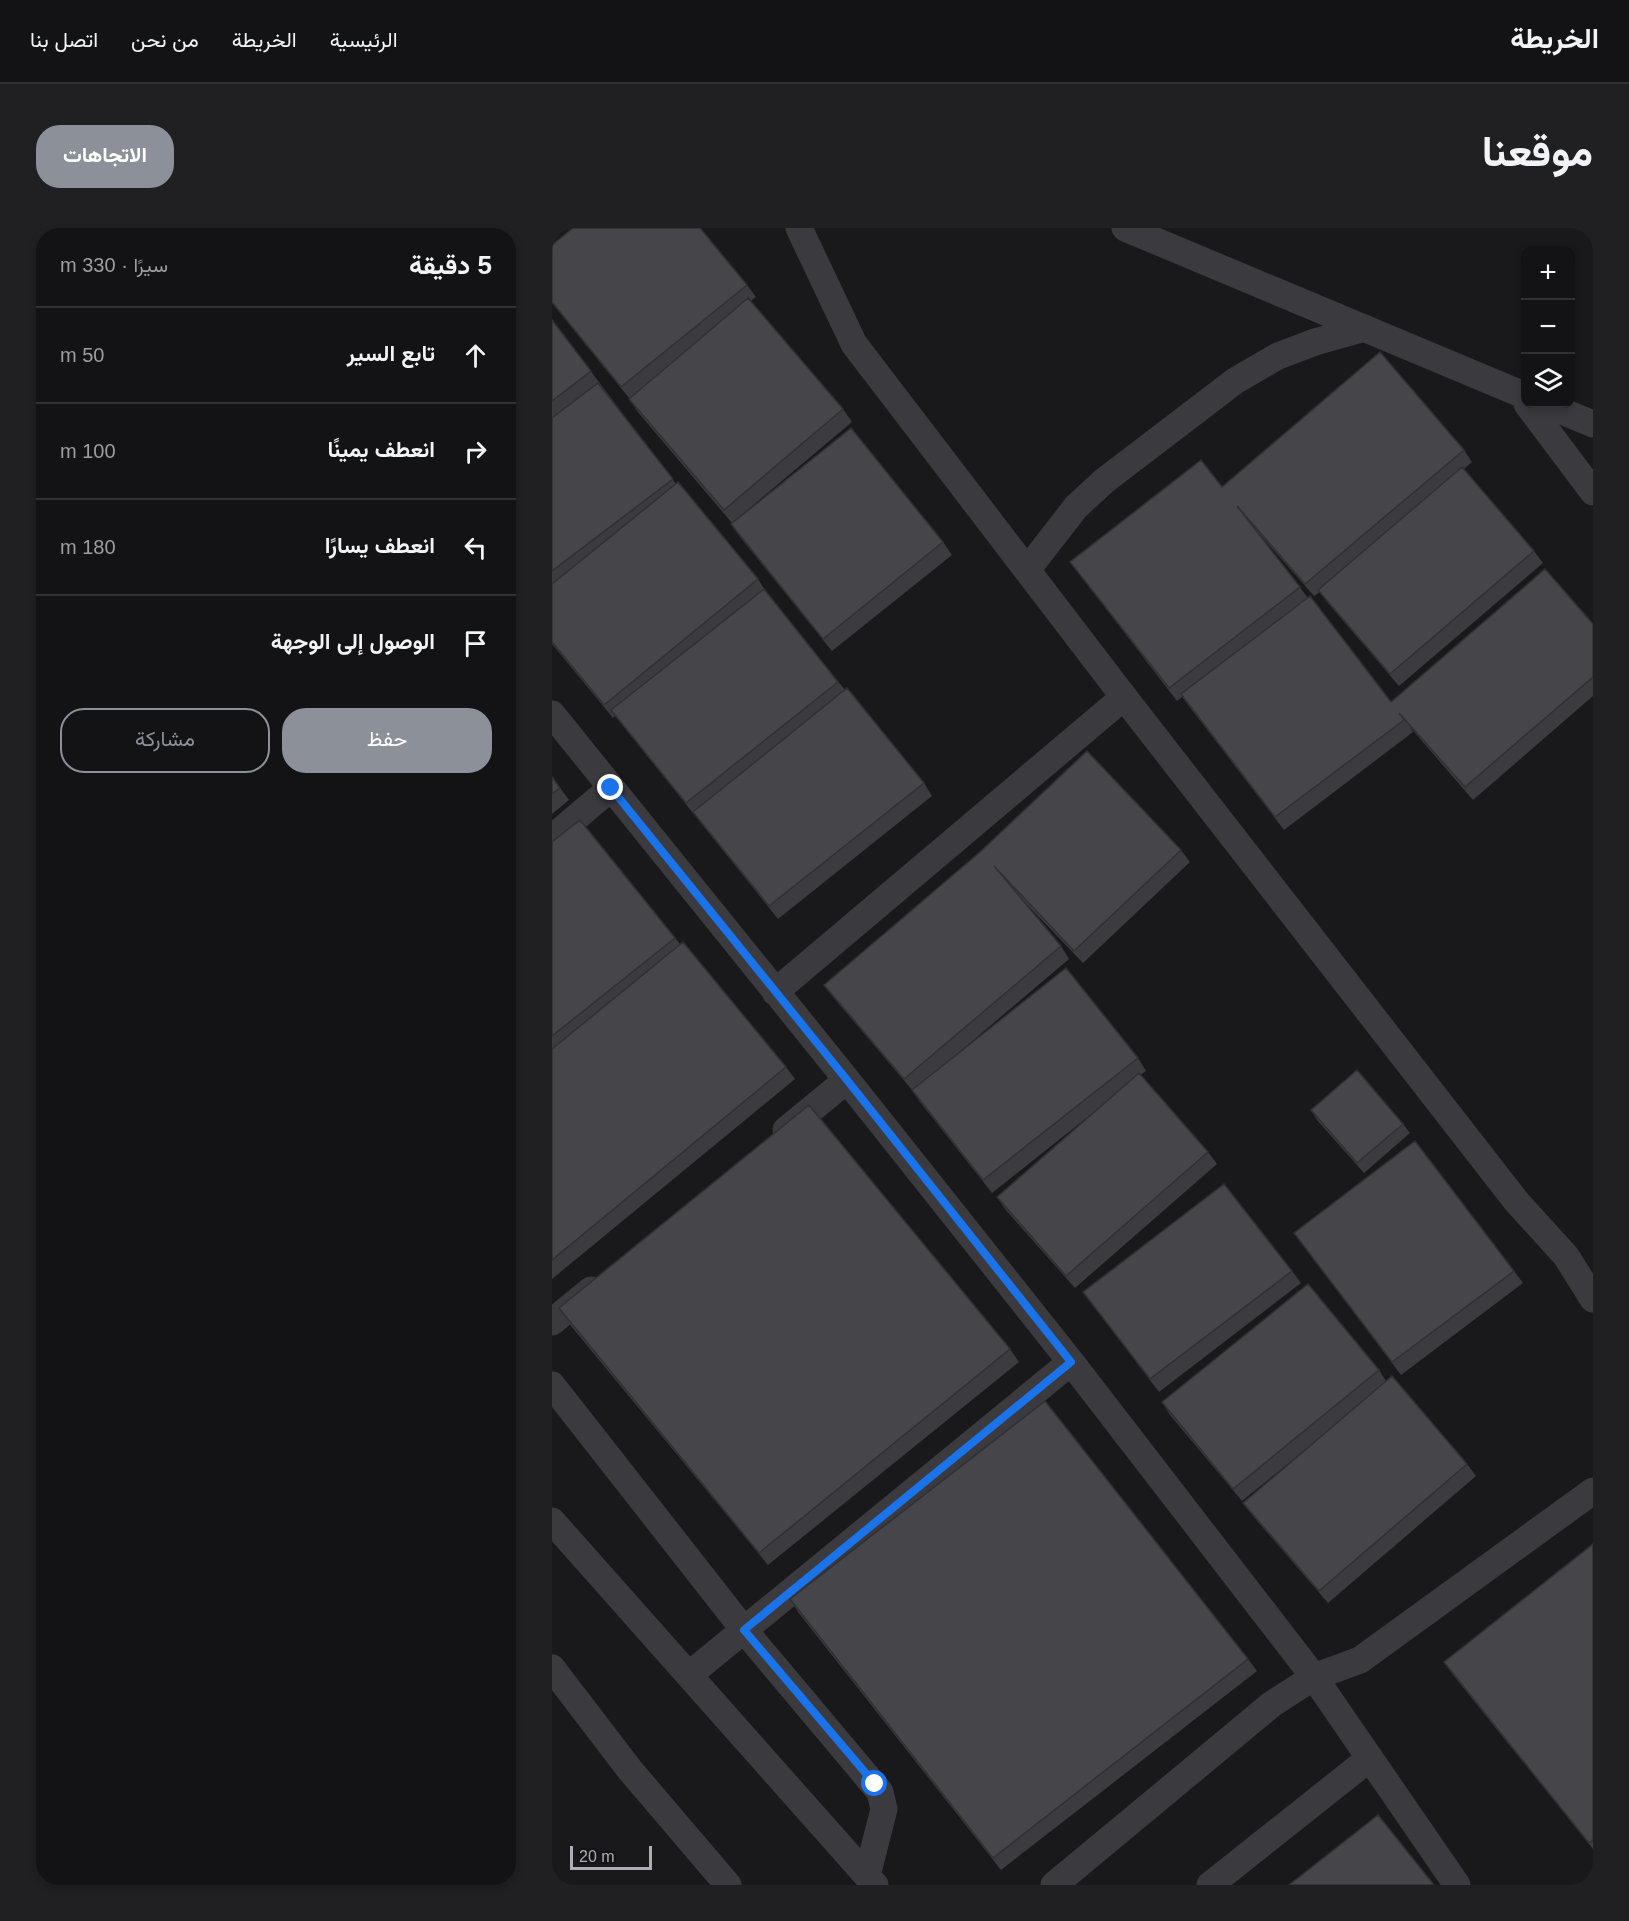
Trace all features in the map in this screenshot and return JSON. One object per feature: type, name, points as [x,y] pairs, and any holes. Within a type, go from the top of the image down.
[{"type":"street","points":[[799,228],[854,344],[1124,697],[1516,1201],[1566,1256],[1593,1299]]},
{"type":"street","points":[[1125,228],[1365,328],[1521,397]]},
{"type":"street","points":[[1027,570],[1076,507],[1104,481],[1235,381],[1278,356],[1315,342],[1365,328]]},
{"type":"street","points":[[1531,408],[1593,492]]},
{"type":"street","points":[[1555,408],[1593,424]]},
{"type":"street","points":[[776,992],[1124,697]]},
{"type":"street","points":[[552,714],[1071,1362],[1314,1677],[1457,1885]]},
{"type":"street","points":[[552,838],[611,788]]},
{"type":"street","points":[[764,1148],[847,1080]]},
{"type":"street","points":[[552,1322],[607,1276]]},
{"type":"street","points":[[689,1675],[1071,1362]]},
{"type":"street","points":[[552,1384],[744,1630],[880,1792],[884,1809],[871,1880]]},
{"type":"street","points":[[1054,1885],[1272,1704],[1314,1677],[1360,1660],[1593,1491]]},
{"type":"street","points":[[552,1521],[871,1880]]},
{"type":"street","points":[[552,1668],[630,1770],[728,1885]]},
{"type":"street","points":[[1210,1885],[1370,1758]]},
{"type":"building","points":[[573,228],[700,228],[747,285],[621,387],[552,302],[552,245]]},
{"type":"building","points":[[748,298],[843,409],[724,510],[629,399]]},
{"type":"building","points":[[552,320],[591,371],[552,401]]},
{"type":"building","points":[[1380,352],[1464,450],[1305,584],[1237,506],[1300,587],[1169,688],[1070,562],[1201,460],[1222,487]]},
{"type":"building","points":[[598,383],[673,479],[552,571],[552,418]]},
{"type":"building","points":[[851,428],[943,542],[823,639],[731,524]]},
{"type":"building","points":[[1462,467],[1534,551],[1390,674],[1318,590]]},
{"type":"building","points":[[678,482],[758,579],[604,705],[552,642],[552,584]]},
{"type":"building","points":[[1545,569],[1593,624],[1593,677],[1465,787],[1399,713],[1404,720],[1275,817],[1181,694],[1310,596],[1391,702]]},
{"type":"building","points":[[764,589],[838,682],[686,803],[611,710]]},
{"type":"building","points":[[847,688],[924,783],[769,906],[693,812]]},
{"type":"building","points":[[1087,751],[1181,850],[1074,951],[994,866],[1061,946],[904,1079],[824,985],[980,852]]},
{"type":"building","points":[[552,777],[560,788],[552,794]]},
{"type":"building","points":[[580,820],[675,938],[552,1036],[552,842]]},
{"type":"building","points":[[683,942],[786,1067],[552,1260],[552,1049]]},
{"type":"building","points":[[1066,968],[1138,1058],[983,1180],[912,1090]]},
{"type":"building","points":[[1357,1070],[1403,1124],[1357,1163],[1311,1110]]},
{"type":"building","points":[[1139,1073],[1208,1152],[1066,1276],[997,1197]]},
{"type":"building","points":[[809,1105],[1010,1349],[759,1553],[559,1308]]},
{"type":"building","points":[[1415,1141],[1514,1271],[1392,1362],[1294,1233]]},
{"type":"building","points":[[1224,1184],[1292,1271],[1150,1379],[1083,1292]]},
{"type":"building","points":[[1308,1284],[1379,1370],[1233,1489],[1162,1402]]},
{"type":"building","points":[[1392,1376],[1467,1464],[1319,1591],[1243,1503]]},
{"type":"building","points":[[1045,1401],[1248,1659],[993,1858],[790,1599]]},
{"type":"building","points":[[1593,1544],[1593,1840],[1589,1843],[1444,1662]]},
{"type":"building","points":[[1378,1815],[1434,1885],[1289,1885]]},
{"type":"route","points":[[611,788],[1071,1362],[744,1630],[875,1784]]}]
